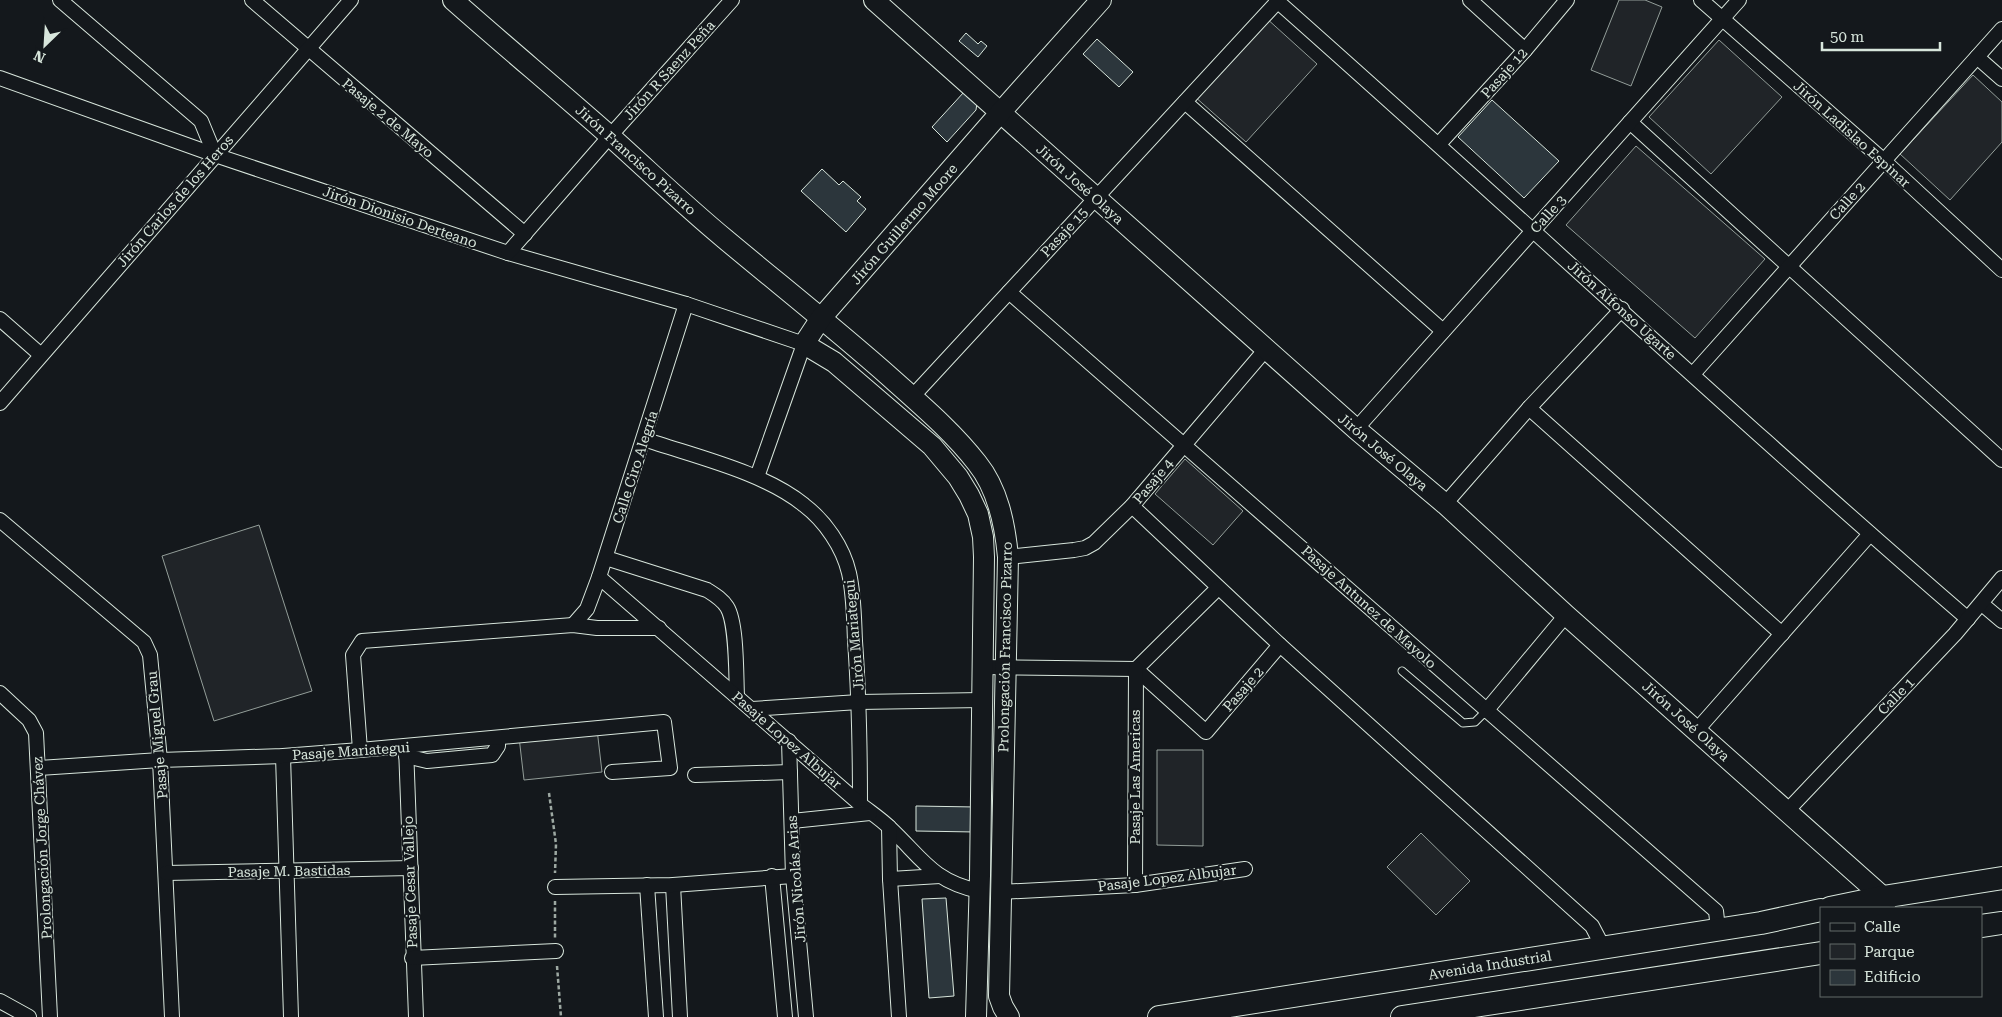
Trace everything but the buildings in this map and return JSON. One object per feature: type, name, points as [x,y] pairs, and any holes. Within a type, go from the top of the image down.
[{"type":"main road","name":"Jirón Francisco Pizarro","points":[[453,0],[610,136],[722,237],[821,318]]},
{"type":"main road","name":"Jirón José Olaya","points":[[874,0],[1356,429],[1445,504],[1566,615],[1787,811],[1884,903]]},
{"type":"main road","name":"Jirón Guillermo Moore","points":[[804,344],[821,318],[1000,112],[1101,0]]},
{"type":"main road","name":"Prolongación Francisco Pizarro","points":[[821,318],[948,429],[978,464],[993,490],[1002,513],[1008,557],[999,996],[1002,1007],[1009,1017]]},
{"type":"main road","name":"Prolongación Francisco Pizarro","points":[[804,344],[834,362],[932,446],[958,477],[978,514],[983,537],[983,667],[976,1017]]},
{"type":"main road","points":[[1841,907],[1884,903],[2002,878]]},
{"type":"main road","name":"Avenida Industrial","points":[[1159,1017],[1718,929],[1820,910]]},
{"type":"main road","points":[[1982,926],[2002,923]]},
{"type":"main road","points":[[1402,1017],[1820,953]]},
{"type":"street","points":[[60,0],[201,121],[215,155]]},
{"type":"street","name":"Pasaje 2 de Mayo","points":[[252,0],[308,50],[525,234]]},
{"type":"street","name":"Jirón Carlos de los Heros","points":[[0,403],[351,0]]},
{"type":"street","name":"Jirón R Saenz Peña","points":[[508,253],[732,0]]},
{"type":"street","points":[[1470,0],[1525,50]]},
{"type":"street","name":"Pasaje 12","points":[[1439,144],[1525,50],[1567,0]]},
{"type":"street","name":"Jirón Ladislao Espinar","points":[[1701,0],[1883,160],[2002,270]]},
{"type":"street","name":"Calle 3","points":[[1356,429],[1740,0]]},
{"type":"street","name":"Pasaje 15","points":[[912,397],[1277,1]]},
{"type":"street","name":"Jirón Alfonso Ugarte","points":[[1277,1],[1439,144],[1870,534],[1968,619]]},
{"type":"street","name":"Calle 2","points":[[1693,374],[2002,29]]},
{"type":"street","points":[[1977,57],[2002,80]]},
{"type":"street","name":"Jirón Dionisio Derteano","points":[[0,78],[215,155],[508,253],[686,304],[804,344]]},
{"type":"street","points":[[1185,102],[1443,331]]},
{"type":"street","points":[[1630,122],[2002,460]]},
{"type":"street","name":"Pasaje Antunez de Mayolo","points":[[1009,292],[1716,911],[1718,929]]},
{"type":"street","name":"Calle Ciro Alegría","points":[[573,625],[587,609],[606,558],[686,304]]},
{"type":"street","points":[[1445,504],[1529,408],[1622,309]]},
{"type":"street","points":[[0,319],[41,355]]},
{"type":"street","name":"Jirón Guillermo Moore","points":[[756,477],[804,344]]},
{"type":"street","name":"Pasaje 4","points":[[1008,557],[1085,548],[1094,543],[1132,506],[1266,349]]},
{"type":"street","points":[[1529,408],[1782,634]]},
{"type":"street","name":"Jirón Mariategui","points":[[644,439],[756,477],[783,490],[805,505],[824,524],[839,545],[849,572],[852,591],[865,808]]},
{"type":"street","points":[[1132,506],[1280,646],[1592,926],[1603,947]]},
{"type":"street","name":"Pasaje Miguel Grau","points":[[0,520],[144,642],[150,655],[160,760],[172,1017]]},
{"type":"street","points":[[1696,731],[1870,534]]},
{"type":"street","points":[[606,558],[707,590],[720,598],[729,609],[733,622],[737,696]]},
{"type":"street","name":"Pasaje Lopez Albujar","points":[[599,577],[889,827],[923,864],[962,888],[979,892]]},
{"type":"street","name":"Calle 1","points":[[1787,811],[1982,604],[2002,578]]},
{"type":"street","points":[[983,667],[1136,669],[1218,588]]},
{"type":"street","points":[[1982,604],[2002,621]]},
{"type":"street","points":[[1486,711],[1566,615]]},
{"type":"street","points":[[360,750],[353,655],[362,641],[573,625],[597,628],[659,628]]},
{"type":"street","name":"Pasaje 2","points":[[1136,669],[1206,732],[1280,646]]},
{"type":"street","name":"Pasaje Las Americas","points":[[1135,885],[1136,669]]},
{"type":"street","name":"Prolongación Jorge Chávez","points":[[0,693],[29,720],[36,733],[50,1017]]},
{"type":"street","points":[[752,709],[859,702],[982,700]]},
{"type":"street","name":"Pasaje Mariategui","points":[[39,768],[160,760],[283,756],[360,750],[406,751],[498,738],[664,722],[670,768],[612,772]]},
{"type":"street","name":"Jirón Nicolás Arias","points":[[789,741],[793,876],[806,1017]]},
{"type":"street","name":"Pasaje Cesar Vallejo","points":[[406,751],[411,868],[412,958],[416,1017]]},
{"type":"street","points":[[283,756],[290,1017]]},
{"type":"street","points":[[696,775],[790,772]]},
{"type":"street","points":[[792,821],[865,808]]},
{"type":"street","points":[[889,827],[890,879],[899,1017]]},
{"type":"street","name":"Pasaje M. Bastidas","points":[[166,873],[411,868]]},
{"type":"street","name":"Pasaje Lopez Albujar","points":[[1000,892],[1135,885],[1245,869]]},
{"type":"street","points":[[555,886],[673,885],[772,876],[793,876]]},
{"type":"street","name":"Jirón Nicolás Arias","points":[[772,876],[785,1017]]},
{"type":"street","points":[[890,879],[940,876]]},
{"type":"street","points":[[647,885],[656,1017]]},
{"type":"street","points":[[673,885],[680,1017]]},
{"type":"street","points":[[412,958],[556,950]]},
{"type":"street","points":[[0,1001],[29,1017]]},
{"type":"lane","points":[[1402,671],[1463,723],[1475,722],[1486,711]]},
{"type":"path","points":[[549,793],[556,844],[556,950],[561,1017]]},
{"type":"green space","points":[[1619,0],[1645,0],[1662,7],[1631,86],[1591,70]]},
{"type":"green space","points":[[1265,17],[1317,64],[1246,142],[1194,96]]},
{"type":"green space","points":[[1719,40],[1782,97],[1711,174],[1649,117]]},
{"type":"green space","points":[[1973,75],[2002,102],[2002,142],[1950,200],[1900,154]]},
{"type":"green space","points":[[1636,146],[1765,259],[1695,338],[1566,225]]},
{"type":"green space","points":[[1185,459],[1243,511],[1213,545],[1155,494]]},
{"type":"green space","points":[[259,525],[312,691],[214,721],[162,556]]},
{"type":"green space","points":[[597,729],[602,772],[524,780],[519,737]]},
{"type":"green space","points":[[1157,750],[1203,750],[1203,846],[1157,845]]},
{"type":"green space","points":[[1421,833],[1470,881],[1436,915],[1387,867]]}]
